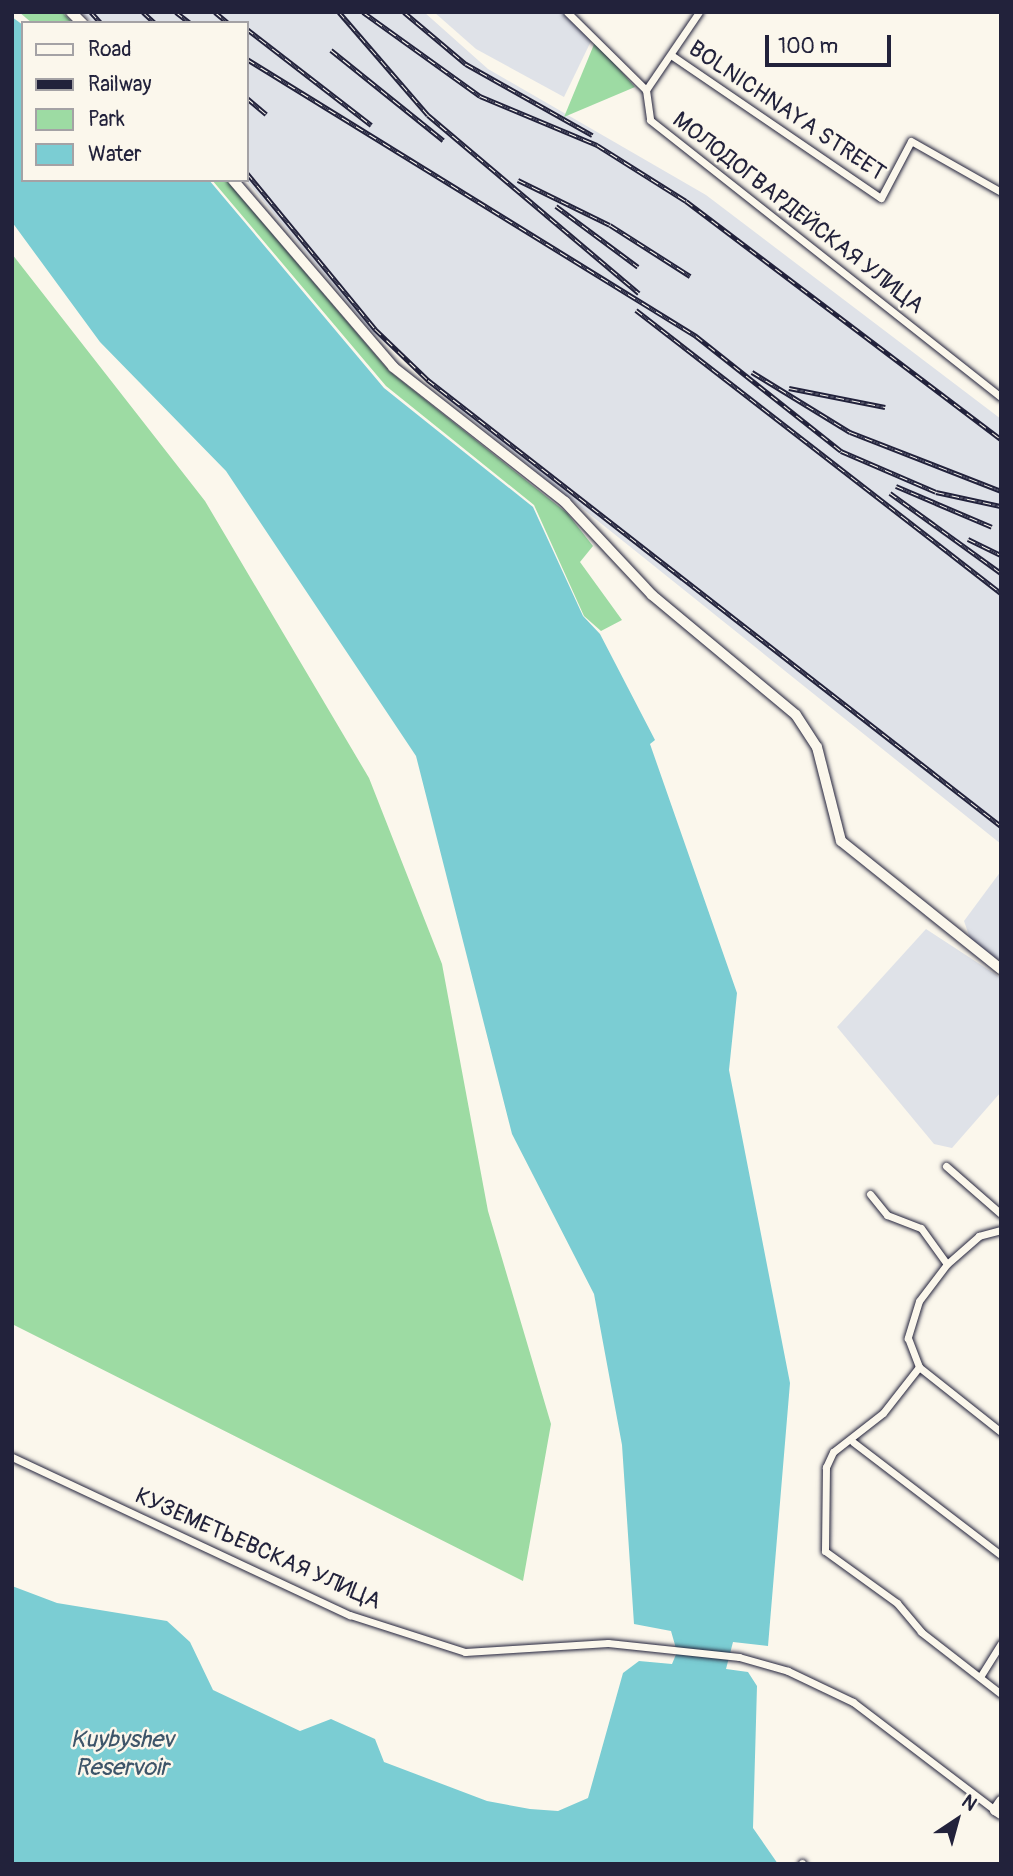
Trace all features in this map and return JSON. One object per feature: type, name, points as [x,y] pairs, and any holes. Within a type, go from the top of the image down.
[{"type":"main road","points":[[235,182],[393,367],[565,502],[652,595],[796,715],[817,747],[841,841],[1001,969]]},
{"type":"street","points":[[568,12],[646,90],[699,12]]},
{"type":"street","name":"BOLNICHNAYA STREET","points":[[671,55],[881,198],[911,141],[1001,192]]},
{"type":"street","name":"МОЛОДОГВАРДЕЙСКАЯ УЛИЦА","points":[[646,90],[650,120],[1001,397]]},
{"type":"street","points":[[946,1166],[1001,1214]]},
{"type":"street","points":[[870,1194],[887,1215],[921,1228],[947,1264]]},
{"type":"street","points":[[1001,1230],[979,1236],[947,1264],[919,1301],[908,1338],[919,1367],[1001,1432]]},
{"type":"street","points":[[919,1367],[853,1442],[841,1444],[827,1467],[825,1551],[1001,1695]]},
{"type":"street","points":[[853,1442],[1001,1555]]},
{"type":"street","name":"КУЗЕМЕТЬЕВСКАЯ УЛИЦА","points":[[12,1457],[350,1615],[465,1652],[660,1646],[739,1657],[853,1702],[999,1808]]},
{"type":"street","points":[[980,1677],[1001,1643]]},
{"type":"shaded area","points":[[81,12],[424,12],[488,69],[706,195],[1001,419],[1001,844],[462,412],[370,330],[248,182],[248,21],[90,21]]},
{"type":"shaded area","points":[[434,12],[561,12],[593,37],[564,97],[476,49]]},
{"type":"shaded area","points":[[1001,871],[1001,961],[972,944],[964,921]]},
{"type":"shaded area","points":[[926,929],[1001,978],[1001,1092],[952,1148],[934,1144],[837,1027]]},
{"type":"green space","points":[[19,12],[62,12],[71,21],[30,21]]},
{"type":"green space","points":[[595,42],[635,87],[564,117]]},
{"type":"green space","points":[[214,182],[228,182],[389,371],[567,513],[593,546],[580,562],[622,620],[601,631],[584,616],[534,505],[386,386]]},
{"type":"green space","points":[[12,254],[205,501],[369,778],[442,964],[488,1211],[551,1424],[523,1581],[12,1324]]},
{"type":"water","name":"Kuybyshev Reservoir","points":[[12,17],[21,24],[21,182],[211,182],[384,388],[533,507],[583,616],[600,634],[655,740],[650,744],[737,993],[729,1070],[790,1383],[768,1646],[733,1642],[726,1669],[748,1672],[757,1686],[753,1828],[778,1864],[12,1864],[12,1586],[57,1603],[167,1621],[190,1642],[213,1690],[300,1731],[331,1719],[375,1739],[384,1762],[487,1801],[530,1809],[558,1811],[588,1798],[623,1673],[639,1661],[672,1664],[677,1652],[671,1631],[634,1624],[622,1445],[594,1294],[512,1134],[416,756],[226,471],[100,342],[12,222]]},
{"type":"railway","points":[[91,12],[99,21]]},
{"type":"railway","points":[[143,12],[153,21]]},
{"type":"railway","points":[[176,12],[187,21]]},
{"type":"railway","points":[[215,12],[226,21]]},
{"type":"railway","points":[[339,12],[428,115],[639,293]]},
{"type":"railway","points":[[363,12],[480,96],[597,145],[686,201],[1001,439]]},
{"type":"railway","points":[[404,12],[466,64],[592,135]]},
{"type":"railway","points":[[248,30],[371,125]]},
{"type":"railway","points":[[331,50],[443,140]]},
{"type":"railway","points":[[248,60],[696,336],[841,451],[936,492],[1001,506]]},
{"type":"railway","points":[[248,99],[266,114]]},
{"type":"railway","points":[[248,174],[375,329],[428,380],[1001,826]]},
{"type":"railway","points":[[518,180],[610,225],[690,276]]},
{"type":"railway","points":[[556,206],[638,267]]},
{"type":"railway","points":[[636,310],[1001,593]]},
{"type":"railway","points":[[752,372],[850,432],[1001,491]]},
{"type":"railway","points":[[789,388],[885,407]]},
{"type":"railway","points":[[896,486],[992,527]]},
{"type":"railway","points":[[890,493],[1001,573]]},
{"type":"railway","points":[[968,539],[1001,555]]}]
